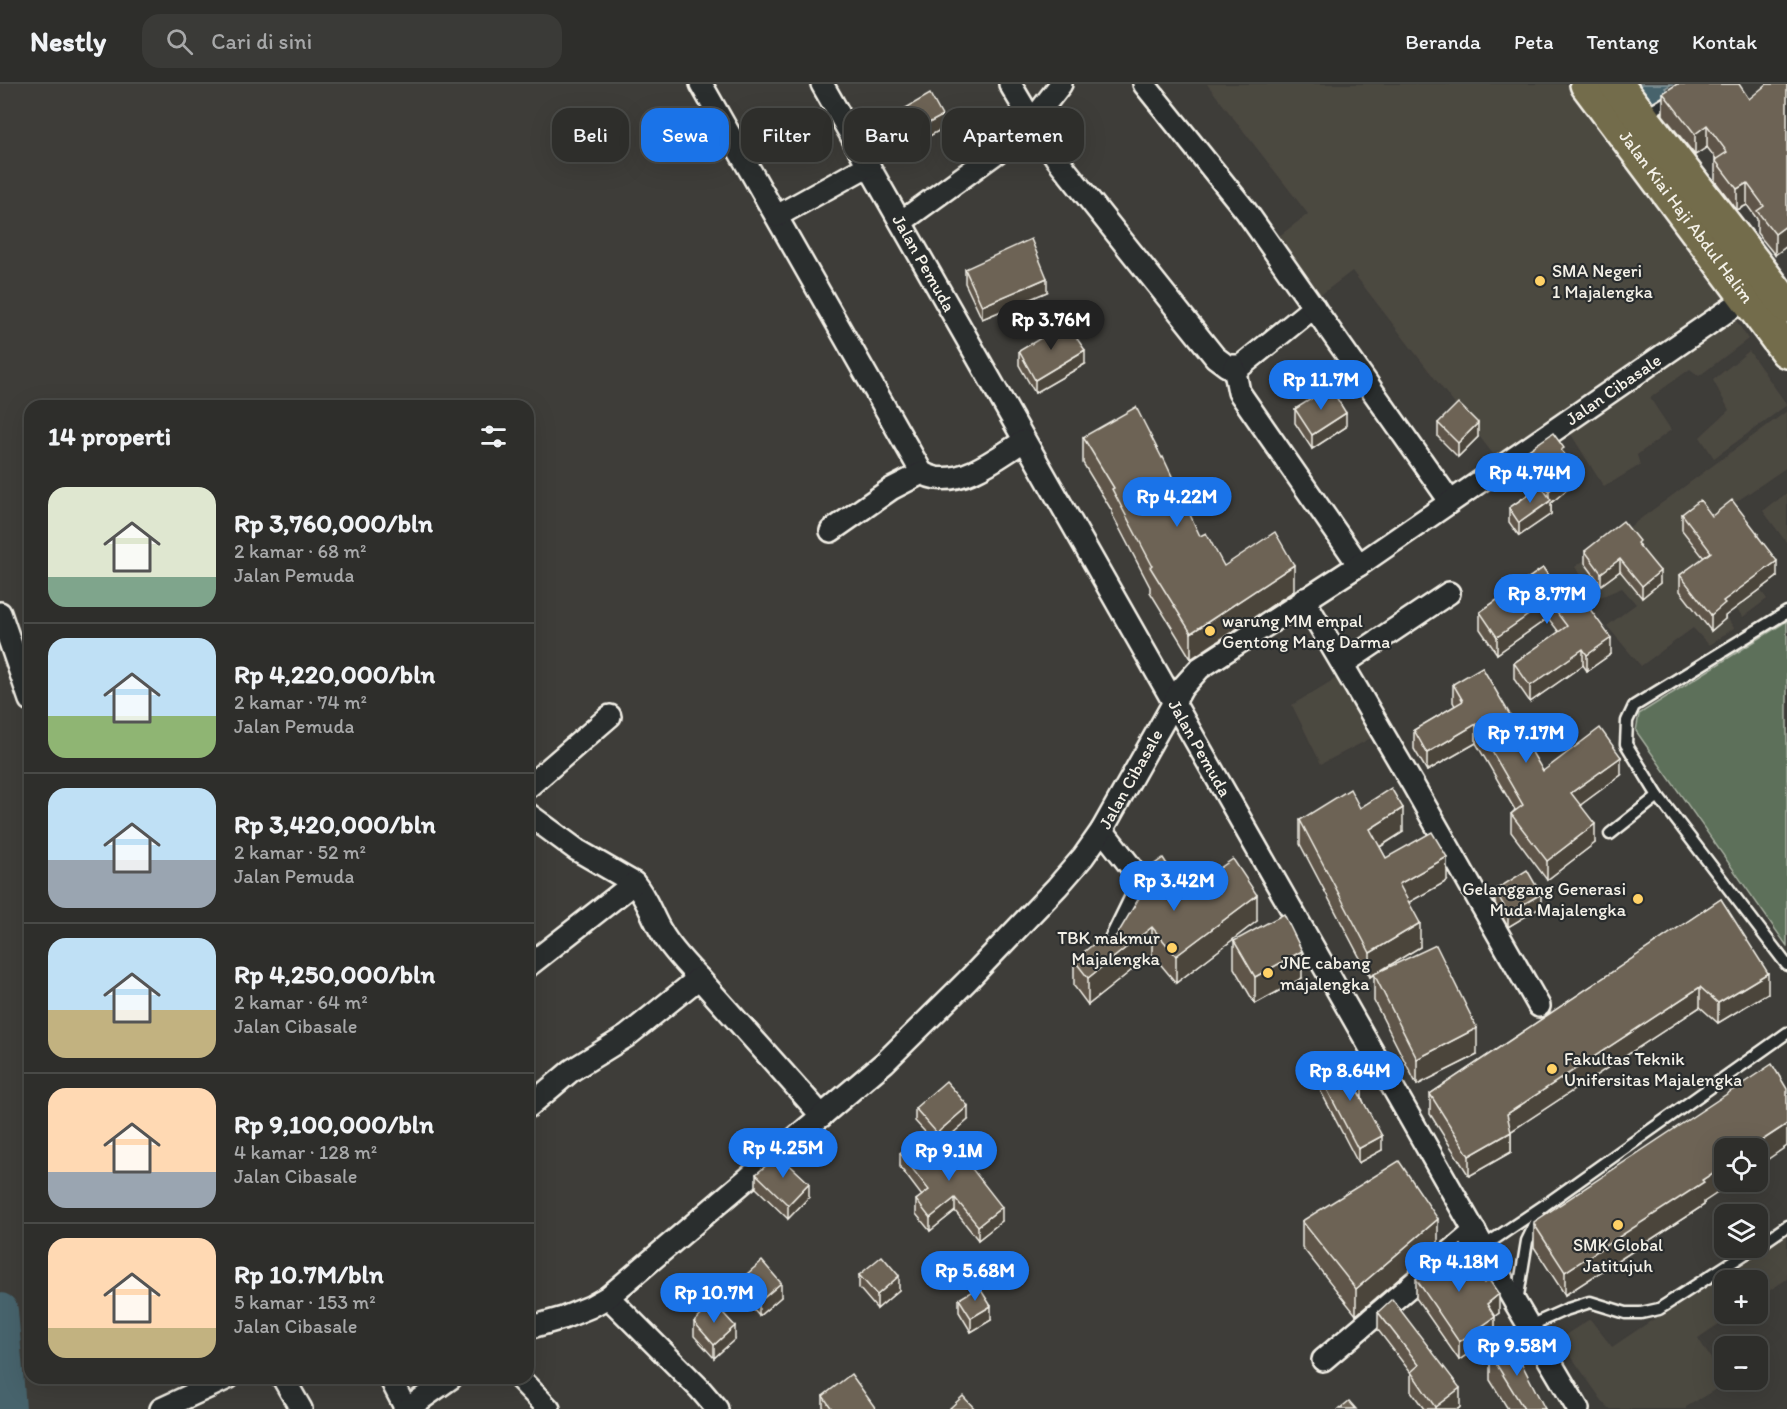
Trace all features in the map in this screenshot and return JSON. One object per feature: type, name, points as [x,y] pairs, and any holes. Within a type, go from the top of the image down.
[{"type":"main road","name":"Jalan Kiai Haji Abdul Halim","points":[[1587,84],[1787,351]]},
{"type":"main road","name":"Jalan Kiai Haji Abdul Halim","points":[[1616,84],[1787,306]]},
{"type":"street","points":[[701,84],[922,473],[936,478],[956,477],[974,471],[1024,441]]},
{"type":"street","name":"Jalan Pemuda","points":[[822,84],[1516,1304],[1578,1409]]},
{"type":"street","points":[[1010,84],[1024,108]]},
{"type":"street","points":[[1042,108],[1061,84]]},
{"type":"street","points":[[1144,84],[1246,211],[1450,501]]},
{"type":"street","points":[[901,222],[984,162]]},
{"type":"street","points":[[1059,162],[1215,357],[1227,366],[1241,366],[1314,307]]},
{"type":"street","points":[[777,216],[869,165]]},
{"type":"street","name":"Jalan Cibasale","points":[[534,1326],[590,1307],[608,1297],[885,1062],[967,981],[1083,857],[1175,704],[1182,688],[1200,668],[1359,564],[1746,298]]},
{"type":"street","points":[[1234,367],[1239,392],[1359,564]]},
{"type":"street","points":[[831,531],[891,489],[922,473]]},
{"type":"street","points":[[1343,664],[1449,593]]},
{"type":"street","points":[[1304,599],[1539,1006]]},
{"type":"street","points":[[0,613],[24,683]]},
{"type":"street","points":[[534,782],[610,716]]},
{"type":"street","points":[[534,818],[577,850],[634,883],[641,891],[662,933],[678,956],[822,1116]]},
{"type":"street","points":[[1101,830],[1136,872],[1138,894],[1123,928],[1107,954]]},
{"type":"street","points":[[534,961],[634,883]]},
{"type":"street","points":[[534,1102],[572,1070],[627,1036],[699,978]]},
{"type":"street","points":[[1323,1360],[1479,1239]]},
{"type":"street","points":[[608,1297],[717,1409]]},
{"type":"street","points":[[161,1409],[215,1384]]},
{"type":"street","points":[[286,1384],[301,1409]]},
{"type":"street","points":[[393,1384],[406,1409],[442,1384]]},
{"type":"street","points":[[525,1384],[549,1409]]},
{"type":"lane","points":[[1641,117],[1695,84]]},
{"type":"lane","points":[[1787,612],[1634,706],[1627,721],[1626,744],[1658,796],[1787,965]]},
{"type":"lane","points":[[1610,834],[1658,796]]},
{"type":"lane","points":[[1479,1239],[1545,1205],[1787,1034]]},
{"type":"lane","points":[[1516,1304],[1527,1241],[1545,1205]]},
{"type":"lane","points":[[1768,1239],[1787,1226]]},
{"type":"lane","points":[[1529,1326],[1564,1310],[1590,1302],[1626,1313],[1641,1313],[1659,1308],[1739,1258]]},
{"type":"shaded area","name":"SMA Negeri 1 Majalengka","points":[[1207,84],[1568,84],[1730,292],[1503,467],[1352,271],[1314,300],[1270,243],[1308,214]]},
{"type":"shaded area","points":[[1732,314],[1748,339],[1699,376],[1690,369],[1650,398],[1671,430],[1637,455],[1640,465],[1604,487],[1567,428]]},
{"type":"shaded area","points":[[1749,351],[1787,405],[1714,458],[1700,437],[1729,410],[1713,380]]},
{"type":"shaded area","points":[[1787,411],[1787,467],[1708,521],[1767,599],[1743,617],[1715,583],[1708,589],[1734,628],[1709,645],[1693,628],[1641,666],[1607,626],[1636,604],[1622,588],[1598,598],[1575,567]]},
{"type":"shaded area","points":[[1787,493],[1787,543],[1763,511]]},
{"type":"shaded area","points":[[1343,674],[1375,736],[1321,764],[1292,705]]},
{"type":"shaded area","points":[[1787,1230],[1787,1279],[1768,1291],[1768,1270],[1727,1270],[1745,1258],[1768,1258],[1768,1243]]},
{"type":"shaded area","points":[[1714,1279],[1714,1324],[1719,1324],[1698,1338],[1714,1364],[1714,1390],[1686,1409],[1608,1409],[1559,1339],[1590,1319],[1612,1347]]},
{"type":"green space","points":[[1787,621],[1787,946],[1636,731],[1639,714]]},
{"type":"water","points":[[1634,84],[1672,84],[1665,88],[1670,94],[1651,107]]},
{"type":"building","points":[[1677,84],[1739,84],[1749,99],[1767,84],[1787,84],[1787,225],[1775,234],[1757,211],[1764,206],[1747,183],[1737,189],[1715,160],[1727,152],[1707,125],[1695,134],[1663,93]]},
{"type":"building","points":[[930,94],[942,116],[930,122],[930,108],[906,108]]},
{"type":"building","points":[[1031,239],[1047,278],[982,306],[965,269]]},
{"type":"building","points":[[1066,323],[1085,350],[1035,380],[1019,351]]},
{"type":"building","points":[[1330,387],[1346,413],[1312,435],[1295,409]]},
{"type":"building","points":[[1458,403],[1478,423],[1458,443],[1438,423]]},
{"type":"building","points":[[1136,407],[1163,457],[1200,536],[1206,533],[1224,566],[1275,532],[1294,565],[1191,633],[1150,567],[1152,565],[1112,489],[1114,488],[1083,437]]},
{"type":"building","points":[[1553,433],[1564,448],[1561,450],[1576,468],[1549,491],[1520,456]]},
{"type":"building","points":[[1541,486],[1551,500],[1519,523],[1509,508]]},
{"type":"building","points":[[1700,500],[1712,516],[1732,500],[1777,561],[1723,601],[1725,603],[1711,615],[1680,575],[1711,552],[1682,514]]},
{"type":"building","points":[[1623,521],[1639,541],[1637,543],[1660,571],[1642,586],[1620,559],[1601,573],[1585,551]]},
{"type":"building","points":[[1543,568],[1568,602],[1579,594],[1611,638],[1587,655],[1583,649],[1530,686],[1514,663],[1567,626],[1548,601],[1497,637],[1480,612]]},
{"type":"building","points":[[1482,667],[1543,771],[1600,728],[1621,757],[1571,793],[1595,824],[1547,861],[1511,814],[1523,805],[1476,724],[1427,753],[1414,730],[1463,701],[1453,684]]},
{"type":"building","points":[[1391,788],[1403,808],[1370,829],[1386,858],[1432,832],[1447,857],[1399,884],[1420,923],[1370,953],[1300,820],[1350,789],[1360,808]]},
{"type":"building","points":[[1163,858],[1185,892],[1233,859],[1257,895],[1176,956],[1152,927],[1088,978],[1074,960],[1101,938],[1112,939],[1117,935],[1142,893],[1149,868]]},
{"type":"building","points":[[1527,870],[1541,894],[1508,913],[1495,890]]},
{"type":"building","name":"Fakultas Teknik Unifersitas Majalengka","points":[[1721,899],[1768,973],[1718,1003],[1700,987],[1507,1114],[1511,1132],[1469,1156],[1430,1094]]},
{"type":"building","points":[[1284,914],[1302,951],[1255,977],[1234,941]]},
{"type":"building","points":[[1436,945],[1477,1028],[1417,1059],[1374,974]]},
{"type":"building","points":[[1348,1058],[1362,1085],[1356,1088],[1382,1136],[1358,1149],[1318,1072]]},
{"type":"building","points":[[1772,1064],[1787,1089],[1787,1124],[1766,1138],[1714,1138],[1714,1172],[1702,1180],[1704,1182],[1565,1272],[1534,1222]]},
{"type":"building","points":[[946,1081],[968,1106],[937,1133],[915,1108]]},
{"type":"building","points":[[926,1133],[955,1170],[966,1161],[1002,1207],[978,1226],[955,1198],[930,1218],[916,1200],[929,1190],[900,1153]]},
{"type":"building","points":[[779,1155],[809,1183],[788,1205],[756,1174]]},
{"type":"building","points":[[1399,1161],[1438,1219],[1356,1289],[1302,1221]]},
{"type":"building","points":[[1461,1245],[1484,1283],[1489,1280],[1499,1294],[1487,1304],[1495,1317],[1459,1342],[1416,1279],[1452,1249],[1454,1251]]},
{"type":"building","points":[[882,1256],[899,1276],[877,1295],[859,1275]]},
{"type":"building","points":[[762,1261],[781,1283],[759,1302],[740,1280]]},
{"type":"building","points":[[979,1287],[991,1306],[971,1318],[959,1299]]},
{"type":"building","points":[[1392,1299],[1460,1388],[1435,1407],[1411,1372],[1419,1365],[1378,1312]]},
{"type":"building","points":[[714,1303],[735,1326],[714,1345],[694,1322]]},
{"type":"building","points":[[1510,1341],[1545,1409],[1524,1409],[1490,1354]]},
{"type":"building","points":[[851,1374],[876,1409],[832,1409],[823,1396]]},
{"type":"building","points":[[963,1396],[975,1409],[949,1409]]},
{"type":"building","points":[[1349,1401],[1356,1409],[1339,1409]]},
{"type":"waterway","points":[[0,1311],[8,1409]]},
{"type":"place","name":"SMA Negeri 1 Majalengka","points":[[1540,281]]},
{"type":"place","name":"warung MM empal Gentong Mang Darma","points":[[1210,631]]},
{"type":"place","name":"Gelanggang Generasi Muda Majalengka","points":[[1638,899]]},
{"type":"place","name":"TBK makmur Majalengka","points":[[1172,948]]},
{"type":"place","name":"JNE cabang majalengka","points":[[1268,973]]},
{"type":"place","name":"Fakultas Teknik Unifersitas Majalengka","points":[[1552,1069]]},
{"type":"place","name":"SMK Global Jatitujuh","points":[[1618,1225]]}]
